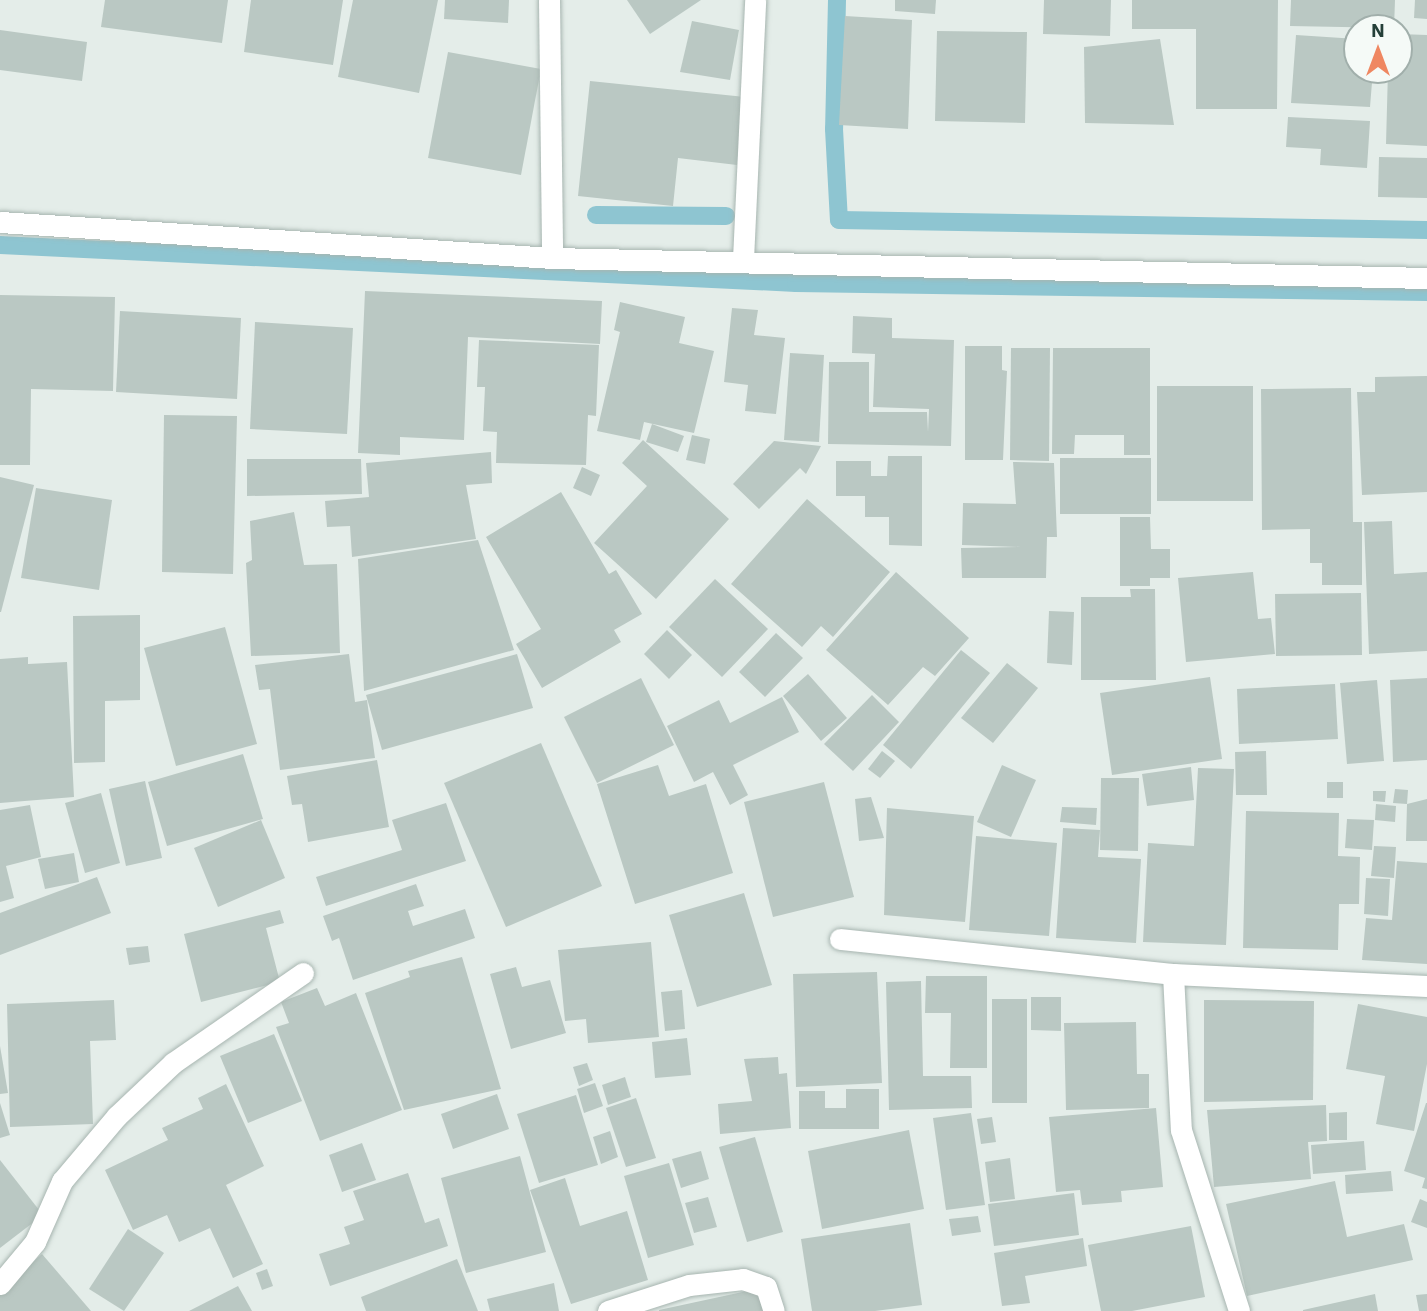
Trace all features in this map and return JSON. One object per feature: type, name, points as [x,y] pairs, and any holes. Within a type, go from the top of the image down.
[{"type":"street","points":[[549,0],[552,258]]},
{"type":"street","points":[[743,259],[755,0]]},
{"type":"street","points":[[0,222],[552,258],[743,259],[1427,278]]},
{"type":"street","points":[[840,939],[1173,974],[1427,986]]},
{"type":"street","points":[[0,1284],[35,1242],[62,1181],[117,1116],[173,1063],[303,973]]},
{"type":"street","points":[[1173,974],[1181,1130],[1239,1311]]},
{"type":"street","points":[[608,1311],[689,1285],[743,1279],[766,1287],[774,1311]]},
{"type":"building","points":[[105,0],[228,0],[222,43],[101,27]]},
{"type":"building","points":[[251,0],[343,0],[333,65],[244,52]]},
{"type":"building","points":[[353,0],[438,0],[419,93],[338,77]]},
{"type":"building","points":[[445,0],[509,0],[508,23],[444,19]]},
{"type":"building","points":[[627,0],[701,0],[650,34]]},
{"type":"building","points":[[895,0],[936,0],[935,14],[895,11]]},
{"type":"building","points":[[1044,0],[1111,0],[1110,36],[1043,34]]},
{"type":"building","points":[[1132,0],[1278,0],[1277,109],[1196,109],[1196,29],[1132,29]]},
{"type":"building","points":[[1291,0],[1395,0],[1394,14],[1343,14],[1343,27],[1290,26]]},
{"type":"building","points":[[1415,0],[1427,0],[1427,19],[1414,18]]},
{"type":"building","points":[[845,16],[912,20],[908,129],[839,125]]},
{"type":"building","points":[[692,21],[739,30],[730,80],[680,72]]},
{"type":"building","points":[[0,30],[87,42],[82,81],[0,70]]},
{"type":"building","points":[[937,31],[1027,32],[1025,123],[935,121]]},
{"type":"building","points":[[1413,34],[1427,35],[1427,146],[1386,144],[1388,84],[1413,84]]},
{"type":"building","points":[[1296,35],[1343,38],[1343,84],[1372,84],[1370,107],[1291,103]]},
{"type":"building","points":[[1160,39],[1174,125],[1085,123],[1084,47]]},
{"type":"building","points":[[448,52],[541,69],[521,175],[428,158]]},
{"type":"building","points":[[590,81],[745,97],[737,165],[678,158],[673,206],[578,196]]},
{"type":"building","points":[[1288,117],[1370,121],[1367,168],[1320,165],[1321,149],[1286,147]]},
{"type":"building","points":[[1379,157],[1427,158],[1427,198],[1378,197]]},
{"type":"building","points":[[365,291],[602,301],[600,344],[468,337],[464,440],[400,437],[400,455],[358,453]]},
{"type":"building","points":[[0,295],[115,297],[113,391],[31,389],[30,465],[0,465]]},
{"type":"building","points":[[620,302],[685,317],[679,343],[714,351],[694,433],[644,422],[640,440],[597,431],[620,332],[614,330]]},
{"type":"building","points":[[732,308],[758,310],[754,335],[785,338],[776,414],[745,411],[748,385],[724,382]]},
{"type":"building","points":[[120,311],[241,318],[237,399],[116,392]]},
{"type":"building","points":[[853,316],[892,318],[892,338],[954,340],[951,446],[828,444],[829,362],[869,362],[869,412],[927,412],[928,432],[929,409],[873,407],[875,354],[852,353]]},
{"type":"building","points":[[255,322],[353,328],[347,434],[250,429]]},
{"type":"building","points":[[479,340],[599,345],[596,416],[588,415],[586,465],[496,463],[497,432],[483,431],[485,387],[477,387]]},
{"type":"building","points":[[965,346],[1002,346],[1002,370],[1007,371],[1003,460],[965,460]]},
{"type":"building","points":[[1011,348],[1050,348],[1049,461],[1010,460]]},
{"type":"building","points":[[1053,348],[1150,348],[1150,455],[1124,455],[1124,435],[1075,435],[1074,454],[1052,454]]},
{"type":"building","points":[[790,353],[824,355],[819,442],[784,440]]},
{"type":"building","points":[[1427,376],[1427,492],[1362,495],[1357,392],[1375,392],[1375,377]]},
{"type":"building","points":[[1157,386],[1253,386],[1253,501],[1157,501]]},
{"type":"building","points":[[1351,388],[1353,522],[1362,522],[1362,585],[1322,585],[1322,563],[1310,563],[1310,529],[1262,530],[1261,389]]},
{"type":"building","points":[[164,415],[237,416],[233,574],[162,572]]},
{"type":"building","points":[[652,424],[684,436],[678,452],[646,442]]},
{"type":"building","points":[[692,435],[710,439],[705,464],[686,460]]},
{"type":"building","points":[[643,440],[729,519],[656,599],[594,543],[647,486],[622,463]]},
{"type":"building","points":[[774,441],[821,446],[806,474],[800,468],[759,509],[733,484]]},
{"type":"building","points":[[491,452],[492,483],[466,485],[476,539],[352,557],[350,526],[327,527],[325,501],[369,497],[366,463]]},
{"type":"building","points":[[888,456],[922,456],[922,546],[889,545],[889,517],[865,517],[865,496],[836,496],[836,461],[871,461],[871,476],[887,476]]},
{"type":"building","points":[[1060,458],[1151,458],[1151,514],[1060,514]]},
{"type":"building","points":[[247,459],[361,459],[362,494],[247,496]]},
{"type":"building","points":[[1013,462],[1054,463],[1057,537],[1047,537],[1046,578],[962,578],[961,548],[1021,547],[962,545],[963,503],[1016,504]]},
{"type":"building","points":[[582,467],[600,475],[591,496],[573,488]]},
{"type":"building","points":[[0,477],[34,485],[1,612],[0,612]]},
{"type":"building","points":[[36,488],[112,500],[99,590],[21,578]]},
{"type":"building","points":[[561,492],[609,574],[616,570],[642,614],[614,630],[621,642],[542,688],[516,644],[541,629],[486,537]]},
{"type":"building","points":[[807,499],[890,572],[833,637],[821,626],[802,647],[731,584]]},
{"type":"building","points":[[294,512],[304,565],[337,564],[340,653],[251,656],[246,563],[252,560],[250,521]]},
{"type":"building","points":[[1120,517],[1150,517],[1151,549],[1170,549],[1170,578],[1150,578],[1150,586],[1120,586]]},
{"type":"building","points":[[1392,521],[1394,574],[1427,572],[1427,651],[1369,654],[1364,522]]},
{"type":"building","points":[[478,540],[514,650],[364,691],[358,559]]},
{"type":"building","points":[[896,572],[969,638],[935,676],[923,667],[888,705],[826,650]]},
{"type":"building","points":[[1253,572],[1258,619],[1271,618],[1275,654],[1186,662],[1178,578]]},
{"type":"building","points":[[715,579],[768,629],[722,677],[669,627]]},
{"type":"building","points":[[1130,589],[1155,589],[1156,680],[1081,680],[1081,597],[1131,597]]},
{"type":"building","points":[[1361,593],[1362,655],[1276,656],[1275,594]]},
{"type":"building","points":[[1049,611],[1074,612],[1072,665],[1047,663]]},
{"type":"building","points":[[140,615],[140,700],[105,701],[105,762],[74,763],[73,616]]},
{"type":"building","points":[[225,627],[257,744],[176,766],[144,648]]},
{"type":"building","points":[[667,630],[692,655],[669,679],[644,654]]},
{"type":"building","points":[[776,633],[803,658],[765,697],[739,672]]},
{"type":"building","points":[[961,650],[990,673],[911,769],[883,745]]},
{"type":"building","points":[[349,654],[355,702],[367,700],[375,758],[280,770],[270,689],[259,690],[255,665]]},
{"type":"building","points":[[517,654],[533,708],[382,750],[366,695]]},
{"type":"building","points":[[28,657],[28,664],[67,662],[74,797],[0,803],[0,659]]},
{"type":"building","points":[[1007,663],[1038,688],[993,743],[961,718]]},
{"type":"building","points":[[808,674],[847,718],[821,741],[783,696]]},
{"type":"building","points":[[1210,677],[1222,759],[1112,775],[1100,693]]},
{"type":"building","points":[[641,678],[674,745],[597,783],[564,717]]},
{"type":"building","points":[[1427,678],[1427,760],[1393,762],[1390,680]]},
{"type":"building","points":[[1377,680],[1384,761],[1347,764],[1340,683]]},
{"type":"building","points":[[1335,684],[1338,739],[1239,744],[1237,689]]},
{"type":"building","points":[[872,695],[899,722],[853,771],[824,744]]},
{"type":"building","points":[[782,697],[799,732],[733,765],[748,795],[730,805],[713,772],[694,782],[667,726],[719,700],[730,723]]},
{"type":"building","points":[[541,743],[602,886],[506,927],[444,783]]},
{"type":"building","points":[[882,751],[895,761],[880,778],[868,769]]},
{"type":"building","points":[[1266,751],[1267,795],[1236,795],[1235,752]]},
{"type":"building","points":[[243,754],[263,819],[167,846],[148,782]]},
{"type":"building","points":[[377,760],[389,827],[308,842],[302,804],[292,805],[287,776]]},
{"type":"building","points":[[658,765],[669,796],[706,784],[733,873],[635,904],[597,784]]},
{"type":"building","points":[[1002,765],[1036,780],[1011,837],[977,822]]},
{"type":"building","points":[[1191,767],[1194,800],[1147,806],[1142,774]]},
{"type":"building","points":[[1198,768],[1234,769],[1226,945],[1143,942],[1148,843],[1194,846]]},
{"type":"building","points":[[1101,778],[1139,778],[1138,851],[1100,850]]},
{"type":"building","points":[[145,781],[162,858],[126,866],[109,789]]},
{"type":"building","points":[[824,782],[854,897],[773,917],[744,802]]},
{"type":"building","points":[[1327,782],[1343,782],[1343,798],[1327,798]]},
{"type":"building","points":[[1395,789],[1408,790],[1407,804],[1393,803]]},
{"type":"building","points":[[1373,791],[1386,791],[1385,802],[1373,801]]},
{"type":"building","points":[[101,793],[120,863],[85,873],[65,803]]},
{"type":"building","points":[[871,797],[884,838],[859,841],[855,799]]},
{"type":"building","points":[[1427,799],[1427,841],[1406,841],[1407,804]]},
{"type":"building","points":[[446,803],[466,861],[326,906],[316,877],[402,850],[392,820]]},
{"type":"building","points":[[1376,804],[1396,806],[1395,822],[1375,820]]},
{"type":"building","points":[[30,805],[41,857],[6,866],[14,898],[0,902],[0,810]]},
{"type":"building","points":[[1062,807],[1097,808],[1096,825],[1060,822]]},
{"type":"building","points":[[887,808],[974,816],[965,922],[884,915]]},
{"type":"building","points":[[1246,811],[1339,813],[1338,856],[1360,857],[1359,904],[1339,904],[1338,950],[1243,948]]},
{"type":"building","points":[[1347,819],[1374,820],[1372,850],[1345,848]]},
{"type":"building","points":[[261,820],[285,878],[218,907],[194,848]]},
{"type":"building","points":[[1063,828],[1100,830],[1098,857],[1141,859],[1136,943],[1056,938]]},
{"type":"building","points":[[976,836],[1057,843],[1049,936],[969,930]]},
{"type":"building","points":[[1374,846],[1396,847],[1394,878],[1371,876]]},
{"type":"building","points":[[74,853],[79,882],[45,889],[38,859]]},
{"type":"building","points":[[1397,861],[1427,863],[1427,964],[1362,960],[1366,918],[1392,920]]},
{"type":"building","points":[[97,877],[111,913],[0,955],[0,913]]},
{"type":"building","points":[[1366,878],[1390,879],[1388,916],[1364,914]]},
{"type":"building","points":[[416,884],[424,906],[408,911],[413,926],[465,909],[475,938],[353,980],[339,938],[332,941],[323,916]]},
{"type":"building","points":[[744,893],[772,985],[697,1007],[669,915]]},
{"type":"building","points":[[280,910],[284,923],[266,928],[280,982],[201,1002],[184,934]]},
{"type":"building","points":[[651,942],[659,1037],[588,1043],[586,1019],[565,1021],[558,950]]},
{"type":"building","points":[[148,946],[150,962],[129,965],[126,948]]},
{"type":"building","points":[[462,957],[501,1089],[404,1110],[365,993],[410,977],[408,971]]},
{"type":"building","points":[[516,967],[522,987],[550,980],[566,1033],[511,1049],[490,974]]},
{"type":"building","points":[[877,972],[882,1083],[796,1087],[793,974]]},
{"type":"building","points":[[926,976],[987,976],[987,1068],[950,1068],[951,1013],[925,1013]]},
{"type":"building","points":[[921,981],[923,1076],[971,1076],[972,1108],[889,1110],[886,982]]},
{"type":"building","points":[[317,988],[325,1006],[356,993],[402,1110],[320,1141],[276,1027],[289,1023],[281,1002]]},
{"type":"building","points":[[682,990],[685,1029],[665,1031],[661,992]]},
{"type":"building","points":[[1031,997],[1061,997],[1061,1031],[1031,1030]]},
{"type":"building","points":[[992,999],[1027,999],[1027,1103],[992,1103]]},
{"type":"building","points":[[114,1000],[116,1040],[90,1041],[93,1124],[10,1127],[7,1004]]},
{"type":"building","points":[[1204,1000],[1314,1001],[1313,1100],[1204,1102]]},
{"type":"building","points":[[1358,1004],[1427,1017],[1427,1064],[1414,1131],[1376,1124],[1385,1076],[1346,1069]]},
{"type":"building","points":[[1136,1022],[1137,1074],[1149,1074],[1149,1108],[1066,1110],[1064,1023]]},
{"type":"building","points":[[274,1034],[302,1101],[248,1123],[220,1056]]},
{"type":"building","points":[[687,1038],[691,1075],[655,1078],[652,1042]]},
{"type":"building","points":[[0,1046],[8,1093],[0,1094]]},
{"type":"building","points":[[778,1057],[779,1074],[787,1073],[791,1128],[720,1134],[718,1104],[752,1101],[744,1059]]},
{"type":"building","points":[[587,1063],[593,1080],[579,1086],[573,1067]]},
{"type":"building","points":[[625,1077],[631,1097],[608,1105],[602,1085]]},
{"type":"building","points":[[595,1083],[603,1106],[584,1113],[577,1089]]},
{"type":"building","points":[[226,1084],[264,1166],[226,1185],[263,1264],[233,1278],[210,1228],[179,1242],[167,1215],[133,1230],[105,1170],[168,1140],[162,1128],[203,1109],[198,1098]]},
{"type":"building","points":[[846,1089],[879,1089],[879,1129],[799,1129],[799,1091],[825,1091],[825,1108],[846,1108]]},
{"type":"building","points":[[497,1094],[509,1129],[453,1149],[441,1114]]},
{"type":"building","points":[[576,1095],[598,1165],[539,1183],[517,1114]]},
{"type":"building","points":[[636,1098],[656,1158],[626,1167],[606,1108]]},
{"type":"building","points":[[0,1103],[10,1135],[0,1138]]},
{"type":"building","points":[[1426,1103],[1427,1189],[1422,1188],[1425,1178],[1404,1171]]},
{"type":"building","points":[[1326,1105],[1327,1141],[1308,1142],[1311,1179],[1214,1187],[1207,1110]]},
{"type":"building","points":[[1156,1108],[1163,1187],[1121,1191],[1122,1202],[1082,1205],[1080,1190],[1056,1192],[1049,1117]]},
{"type":"building","points":[[1347,1112],[1347,1140],[1329,1140],[1329,1113]]},
{"type":"building","points":[[971,1113],[985,1205],[946,1210],[933,1118]]},
{"type":"building","points":[[992,1117],[996,1142],[981,1144],[977,1119]]},
{"type":"building","points":[[909,1130],[924,1209],[822,1229],[808,1151]]},
{"type":"building","points":[[610,1131],[618,1157],[601,1164],[593,1137]]},
{"type":"building","points":[[755,1137],[783,1232],[747,1242],[719,1147]]},
{"type":"building","points":[[1364,1141],[1366,1170],[1313,1174],[1311,1145]]},
{"type":"building","points":[[362,1143],[376,1180],[342,1192],[329,1155]]},
{"type":"building","points":[[701,1151],[709,1179],[681,1188],[672,1159]]},
{"type":"building","points":[[520,1156],[546,1252],[466,1273],[441,1178]]},
{"type":"building","points":[[1010,1158],[1015,1199],[990,1202],[985,1162]]},
{"type":"building","points":[[0,1160],[43,1215],[0,1248]]},
{"type":"building","points":[[669,1163],[694,1245],[648,1258],[624,1176]]},
{"type":"building","points":[[1391,1171],[1393,1191],[1346,1194],[1345,1175]]},
{"type":"building","points":[[408,1173],[425,1223],[439,1218],[448,1246],[330,1286],[319,1254],[350,1244],[344,1227],[364,1220],[353,1191]]},
{"type":"building","points":[[565,1178],[580,1226],[627,1211],[648,1280],[571,1304],[530,1190]]},
{"type":"building","points":[[1335,1181],[1347,1237],[1404,1224],[1413,1260],[1247,1296],[1226,1204]]},
{"type":"building","points":[[1074,1193],[1079,1235],[994,1246],[988,1204]]},
{"type":"building","points":[[708,1197],[717,1227],[694,1233],[685,1203]]},
{"type":"building","points":[[1420,1199],[1427,1202],[1427,1228],[1411,1222]]},
{"type":"building","points":[[978,1216],[981,1232],[952,1236],[949,1219]]},
{"type":"building","points":[[910,1223],[922,1305],[875,1311],[812,1311],[801,1239]]},
{"type":"building","points":[[1191,1226],[1205,1297],[1132,1311],[1101,1311],[1088,1245]]},
{"type":"building","points":[[128,1229],[164,1253],[124,1311],[89,1289]]},
{"type":"building","points":[[1083,1238],[1087,1266],[1025,1276],[1030,1303],[1002,1306],[994,1253]]},
{"type":"building","points":[[42,1254],[91,1311],[0,1311],[0,1291]]},
{"type":"building","points":[[457,1259],[478,1311],[366,1311],[361,1297]]},
{"type":"building","points":[[267,1269],[273,1286],[262,1290],[256,1273]]},
{"type":"building","points":[[554,1283],[559,1311],[490,1311],[487,1299]]},
{"type":"building","points":[[238,1286],[252,1311],[189,1311]]},
{"type":"building","points":[[761,1288],[766,1311],[659,1311],[659,1310]]},
{"type":"building","points":[[1375,1294],[1378,1311],[1303,1311],[1303,1310]]},
{"type":"building","points":[[1427,1294],[1427,1311],[1419,1311],[1416,1295]]},
{"type":"waterway","points":[[837,0],[834,129],[839,220],[1427,230]]},
{"type":"waterway","points":[[596,215],[726,216]]},
{"type":"waterway","points":[[0,245],[796,283],[1427,292]]}]
